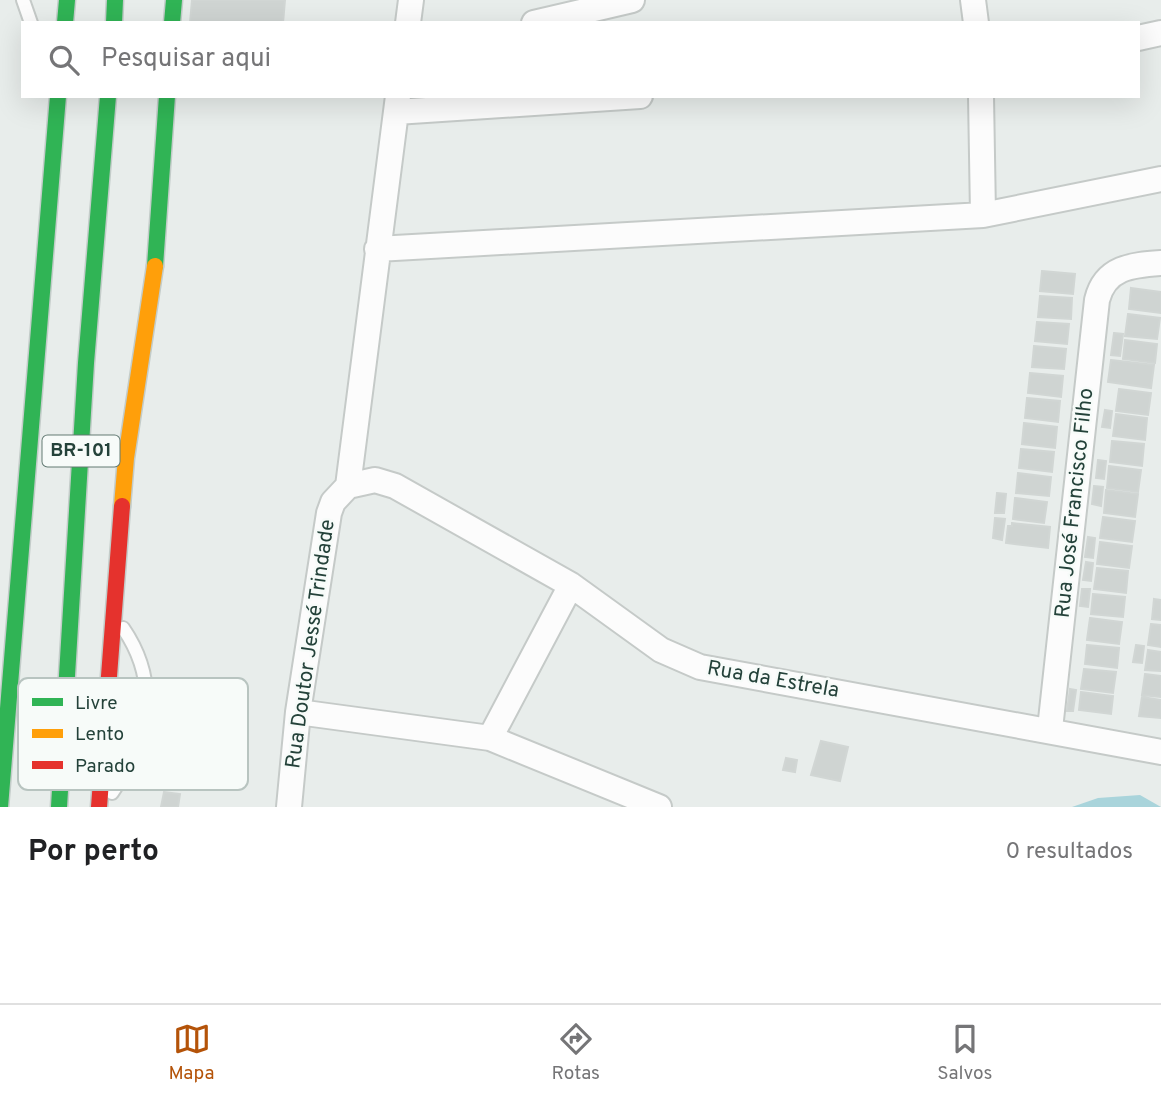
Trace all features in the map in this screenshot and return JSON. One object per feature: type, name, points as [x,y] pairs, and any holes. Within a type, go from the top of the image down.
[{"type":"main road","points":[[65,21],[67,0]]},
{"type":"main road","points":[[114,21],[116,0]]},
{"type":"main road","points":[[172,21],[174,0]]},
{"type":"main road","name":"BR-101","points":[[1,807],[58,98]]},
{"type":"main road","name":"BR-101","points":[[67,678],[86,363],[108,98]]},
{"type":"main road","points":[[108,678],[126,458],[156,258],[167,98]]},
{"type":"street","points":[[408,21],[411,0]]},
{"type":"street","points":[[543,21],[632,0]]},
{"type":"street","points":[[973,0],[975,21]]},
{"type":"street","points":[[1140,38],[1161,33]]},
{"type":"street","points":[[348,486],[397,104],[579,98]]},
{"type":"street","points":[[981,98],[983,215]]},
{"type":"street","points":[[377,249],[983,215],[1161,178]]},
{"type":"street","name":"Rua José Francisco Filho","points":[[1050,729],[1097,300],[1106,279],[1122,268],[1161,262]]},
{"type":"street","name":"Rua da Estrela","points":[[348,486],[375,480],[396,486],[571,585],[661,650],[700,667],[1050,729],[1161,752]]},
{"type":"street","name":"Rua Doutor Jessé Trindade","points":[[289,807],[298,712],[329,513],[333,502],[348,486]]},
{"type":"street","points":[[490,738],[571,585]]},
{"type":"street","points":[[298,712],[490,738],[659,807]]},
{"type":"lane","points":[[23,0],[30,21]]},
{"type":"lane","points":[[112,612],[130,638],[143,678]]},
{"type":"lane","points":[[99,806],[111,790]]},
{"type":"water","points":[[1140,795],[1161,807],[1072,807],[1098,798]]},
{"type":"building","points":[[192,0],[285,0],[283,21],[190,21]]},
{"type":"building","points":[[1042,271],[1075,274],[1073,294],[1040,291]]},
{"type":"building","points":[[1131,288],[1161,292],[1161,313],[1129,309]]},
{"type":"building","points":[[1040,296],[1072,298],[1071,319],[1038,317]]},
{"type":"building","points":[[1128,314],[1160,318],[1157,339],[1125,336]]},
{"type":"building","points":[[1037,322],[1069,324],[1067,344],[1035,341]]},
{"type":"building","points":[[1114,333],[1123,334],[1120,356],[1111,355]]},
{"type":"building","points":[[1125,340],[1157,344],[1155,363],[1123,359]]},
{"type":"building","points":[[1034,346],[1066,349],[1064,369],[1032,367]]},
{"type":"building","points":[[1111,360],[1154,365],[1151,388],[1108,382]]},
{"type":"building","points":[[1030,373],[1063,376],[1061,397],[1028,393]]},
{"type":"building","points":[[1119,389],[1151,393],[1148,415],[1116,411]]},
{"type":"building","points":[[1027,398],[1060,401],[1058,422],[1025,418]]},
{"type":"building","points":[[1105,410],[1112,411],[1110,428],[1102,427]]},
{"type":"building","points":[[1116,414],[1147,418],[1145,440],[1113,436]]},
{"type":"building","points":[[1024,423],[1057,427],[1055,448],[1022,444]]},
{"type":"building","points":[[1112,441],[1144,444],[1142,466],[1110,462]]},
{"type":"building","points":[[1021,449],[1054,452],[1052,472],[1019,468]]},
{"type":"building","points":[[1098,460],[1106,461],[1104,479],[1096,478]]},
{"type":"building","points":[[1109,466],[1141,470],[1138,492],[1107,488]]},
{"type":"building","points":[[1018,473],[1051,477],[1049,496],[1016,493]]},
{"type":"building","points":[[1094,486],[1103,487],[1101,506],[1092,504]]},
{"type":"building","points":[[1106,490],[1138,494],[1135,517],[1104,513]]},
{"type":"building","points":[[997,493],[1006,494],[1004,513],[995,513]]},
{"type":"building","points":[[1015,498],[1047,502],[1044,523],[1013,519]]},
{"type":"building","points":[[1103,517],[1135,521],[1132,542],[1100,538]]},
{"type":"building","points":[[995,518],[1005,519],[1002,540],[993,538]]},
{"type":"building","points":[[1012,523],[1050,527],[1048,548],[1006,543],[1008,526],[1012,526]]},
{"type":"building","points":[[1088,537],[1095,538],[1093,558],[1085,557]]},
{"type":"building","points":[[1100,542],[1132,546],[1129,568],[1097,564]]},
{"type":"building","points":[[1086,562],[1093,563],[1091,581],[1083,580]]},
{"type":"building","points":[[1097,568],[1128,571],[1126,593],[1094,589]]},
{"type":"building","points":[[1082,589],[1090,589],[1088,607],[1080,606]]},
{"type":"building","points":[[1093,594],[1125,597],[1123,617],[1091,614]]},
{"type":"building","points":[[1154,599],[1161,600],[1161,620],[1152,619]]},
{"type":"building","points":[[1090,618],[1122,622],[1119,644],[1087,640]]},
{"type":"building","points":[[1151,624],[1161,625],[1161,647],[1148,645]]},
{"type":"building","points":[[1087,645],[1119,648],[1117,668],[1085,664]]},
{"type":"building","points":[[1136,645],[1144,646],[1142,663],[1133,662]]},
{"type":"building","points":[[1148,650],[1161,652],[1161,671],[1145,670]]},
{"type":"building","points":[[1084,669],[1116,672],[1113,693],[1081,689]]},
{"type":"building","points":[[1145,674],[1161,676],[1161,697],[1142,695]]},
{"type":"building","points":[[1070,689],[1076,690],[1073,711],[1067,711]]},
{"type":"building","points":[[1081,692],[1113,696],[1111,714],[1079,710]]},
{"type":"building","points":[[1142,697],[1161,700],[1161,718],[1139,716]]},
{"type":"building","points":[[821,741],[848,747],[840,781],[811,775]]},
{"type":"building","points":[[786,758],[797,760],[795,772],[783,770]]},
{"type":"building","points":[[164,792],[180,794],[178,807],[161,807]]},
{"type":"traffic: fast","points":[[65,21],[67,0]]},
{"type":"traffic: fast","points":[[114,21],[115,0]]},
{"type":"traffic: fast","points":[[172,21],[174,0]]},
{"type":"traffic: fast","points":[[0,807],[58,98]]},
{"type":"traffic: fast","points":[[67,678],[86,363],[108,98]]},
{"type":"traffic: fast","points":[[155,266],[167,98]]},
{"type":"traffic: fast","points":[[59,807],[60,790]]},
{"type":"traffic: slow","points":[[122,506],[126,458],[155,266]]},
{"type":"traffic: jam","points":[[109,678],[122,506]]},
{"type":"traffic: jam","points":[[99,807],[100,790]]}]
